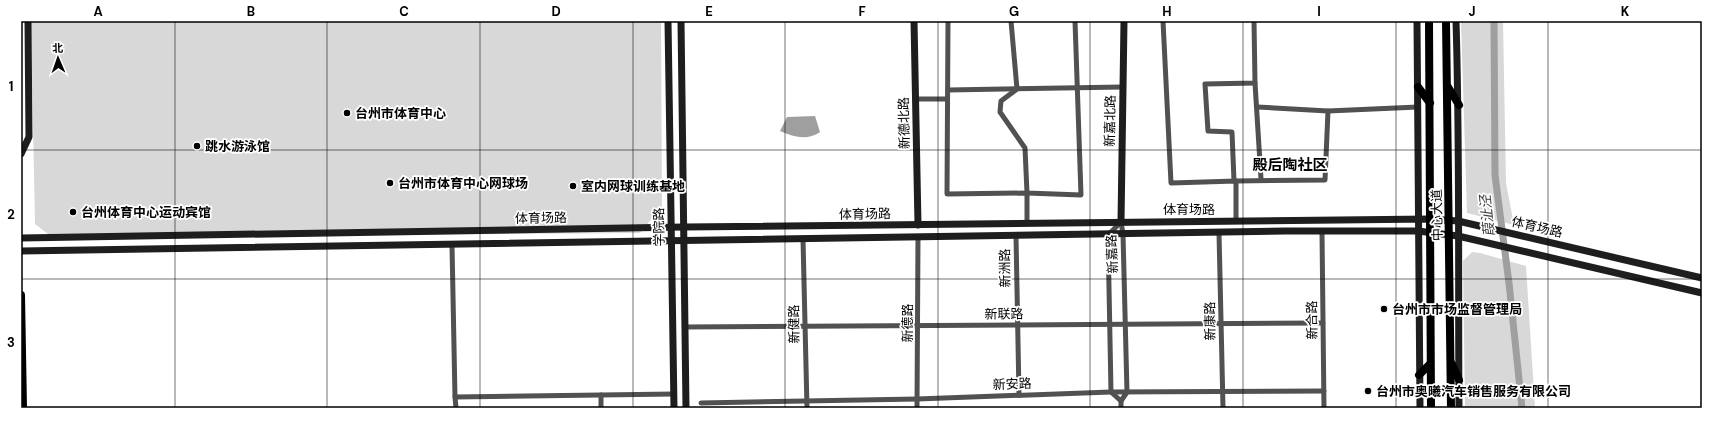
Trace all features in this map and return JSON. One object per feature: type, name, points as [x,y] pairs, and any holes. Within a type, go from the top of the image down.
[{"type":"main road","points":[[21,154],[30,137],[28,21]]},
{"type":"main road","name":"学院路","points":[[668,21],[674,408]]},
{"type":"main road","name":"学院路","points":[[681,21],[686,408]]},
{"type":"main road","name":"新德北路","points":[[914,21],[918,225]]},
{"type":"main road","name":"新嘉北路","points":[[1121,222],[1124,21]]},
{"type":"main road","points":[[1417,21],[1420,408]]},
{"type":"main road","name":"中心大道","points":[[1429,21],[1431,408]]},
{"type":"main road","name":"中心大道","points":[[1446,21],[1451,408]]},
{"type":"main road","points":[[1456,21],[1459,105],[1458,236],[1460,408]]},
{"type":"main road","points":[[1447,85],[1459,105]]},
{"type":"main road","points":[[1418,87],[1430,103]]},
{"type":"main road","name":"体育场路","points":[[21,238],[684,227],[1430,219],[1458,221],[1702,278]]},
{"type":"main road","points":[[21,251],[1123,234],[1418,231],[1449,234],[1702,293]]},
{"type":"main road","points":[[21,294],[23,408]]},
{"type":"main road","points":[[1451,361],[1459,380]]},
{"type":"main road","points":[[1420,375],[1430,364]]},
{"type":"street","points":[[948,21],[947,194],[1027,193],[1081,195],[1075,21]]},
{"type":"street","points":[[1011,21],[1017,89]]},
{"type":"street","points":[[1163,21],[1170,183],[1261,179],[1325,180],[1328,111]]},
{"type":"street","points":[[1254,21],[1256,107],[1261,179]]},
{"type":"street","points":[[1236,221],[1232,132],[1208,131],[1205,84],[1255,83]]},
{"type":"street","points":[[948,90],[1077,89],[1123,87]]},
{"type":"street","points":[[1017,89],[1001,101],[1000,112],[1025,148],[1027,223]]},
{"type":"street","points":[[916,99],[947,99]]},
{"type":"street","points":[[1256,107],[1328,111],[1418,107]]},
{"type":"street","name":"新嘉路","points":[[1121,222],[1123,234],[1127,392]]},
{"type":"street","name":"新嘉路","points":[[1111,392],[1108,235],[1121,222]]},
{"type":"street","name":"新合路","points":[[1322,232],[1324,408]]},
{"type":"street","name":"新康路","points":[[1219,233],[1223,408]]},
{"type":"street","name":"新洲路","points":[[1016,236],[1019,395]]},
{"type":"street","name":"新德路","points":[[917,408],[918,237]]},
{"type":"street","name":"新健路","points":[[803,239],[806,408]]},
{"type":"street","points":[[452,245],[456,408]]},
{"type":"street","name":"新联路","points":[[685,327],[1323,323]]},
{"type":"street","name":"新安路","points":[[701,403],[917,399],[1111,392],[1324,391]]},
{"type":"street","points":[[1111,392],[1121,401]]},
{"type":"street","points":[[1121,408],[1121,401],[1127,392]]},
{"type":"street","points":[[455,397],[674,394]]},
{"type":"street","points":[[601,395],[601,408]]},
{"type":"shaded area","name":"台州市体育中心","points":[[31,21],[661,21],[662,206],[640,233],[52,237],[35,224]]},
{"type":"shaded area","points":[[1461,21],[1503,21],[1506,183],[1514,225],[1467,213]]},
{"type":"shaded area","points":[[815,116],[820,132],[815,135],[800,137],[780,131],[787,117]]},
{"type":"shaded area","points":[[1472,252],[1526,266],[1535,408],[1465,408],[1463,261]]},
{"type":"waterway","name":"葭沚泾","points":[[1494,21],[1495,175],[1509,283],[1522,408]]},
{"type":"place","name":"台州市体育中心","points":[[347,113]]},
{"type":"place","name":"跳水游泳馆","points":[[197,146]]},
{"type":"place","name":"台州市体育中心网球场","points":[[390,183]]},
{"type":"place","name":"室内网球训练基地","points":[[573,186]]},
{"type":"place","name":"台州体育中心运动宾馆","points":[[73,212]]},
{"type":"place","name":"台州市市场监督管理局","points":[[1384,309]]},
{"type":"place","name":"台州市奥曦汽车销售服务有限公司","points":[[1368,391]]},
{"type":"district","name":"殿后陶社区","points":[[1290,165]]}]
